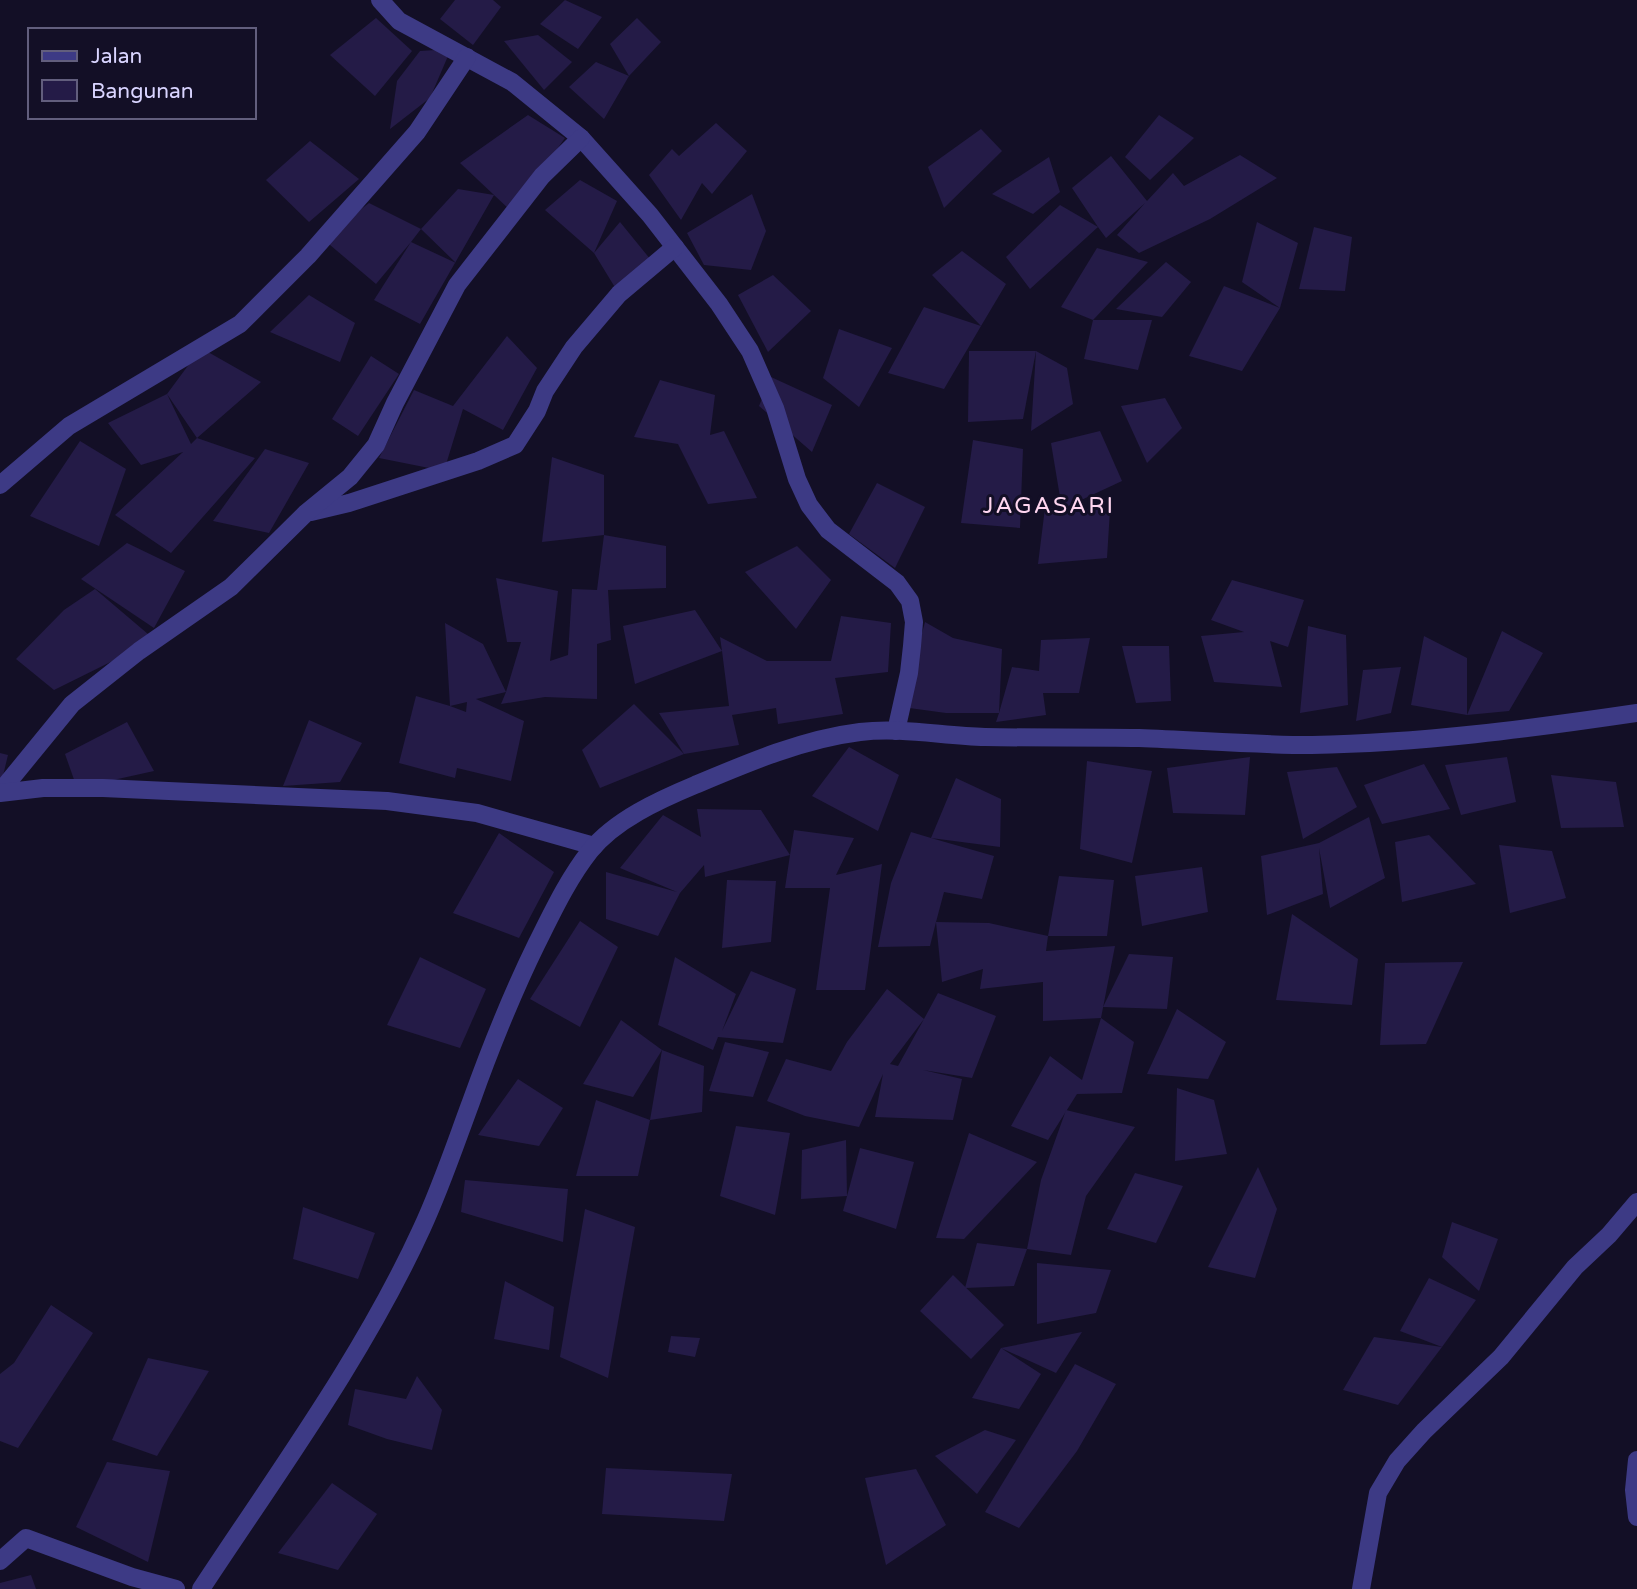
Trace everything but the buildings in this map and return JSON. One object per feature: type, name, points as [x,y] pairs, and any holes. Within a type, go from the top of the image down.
[{"type":"street","points":[[380,0],[399,21],[512,82],[581,138],[650,215],[719,304],[750,351],[775,408],[797,479],[809,505],[828,530],[897,583],[910,601],[915,622],[909,673],[896,731]]},
{"type":"street","points":[[0,485],[69,426],[240,324],[307,256],[417,132],[467,57]]},
{"type":"street","points":[[0,792],[72,704],[139,651],[230,587],[306,513],[350,477],[376,445],[457,285],[542,176],[581,138]]},
{"type":"street","points":[[306,513],[349,503],[478,461],[514,445],[574,347],[619,294],[676,247]]},
{"type":"street","points":[[201,1589],[311,1424],[391,1288],[441,1187],[472,1098],[526,966],[567,884],[594,846],[627,820],[671,794],[721,774],[787,750],[860,732],[1141,738],[1309,745],[1427,739],[1549,727],[1637,713]]},
{"type":"street","points":[[0,792],[43,788],[103,788],[387,801],[477,813],[594,846]]},
{"type":"street","points":[[1361,1589],[1378,1493],[1397,1461],[1424,1431],[1501,1357],[1575,1267],[1609,1235],[1637,1202]]},
{"type":"street","points":[[1637,1460],[1634,1490],[1637,1517]]},
{"type":"street","points":[[0,1561],[26,1538],[132,1577],[176,1589]]},
{"type":"district","name":"JAGASARI","points":[[1049,505]]}]
